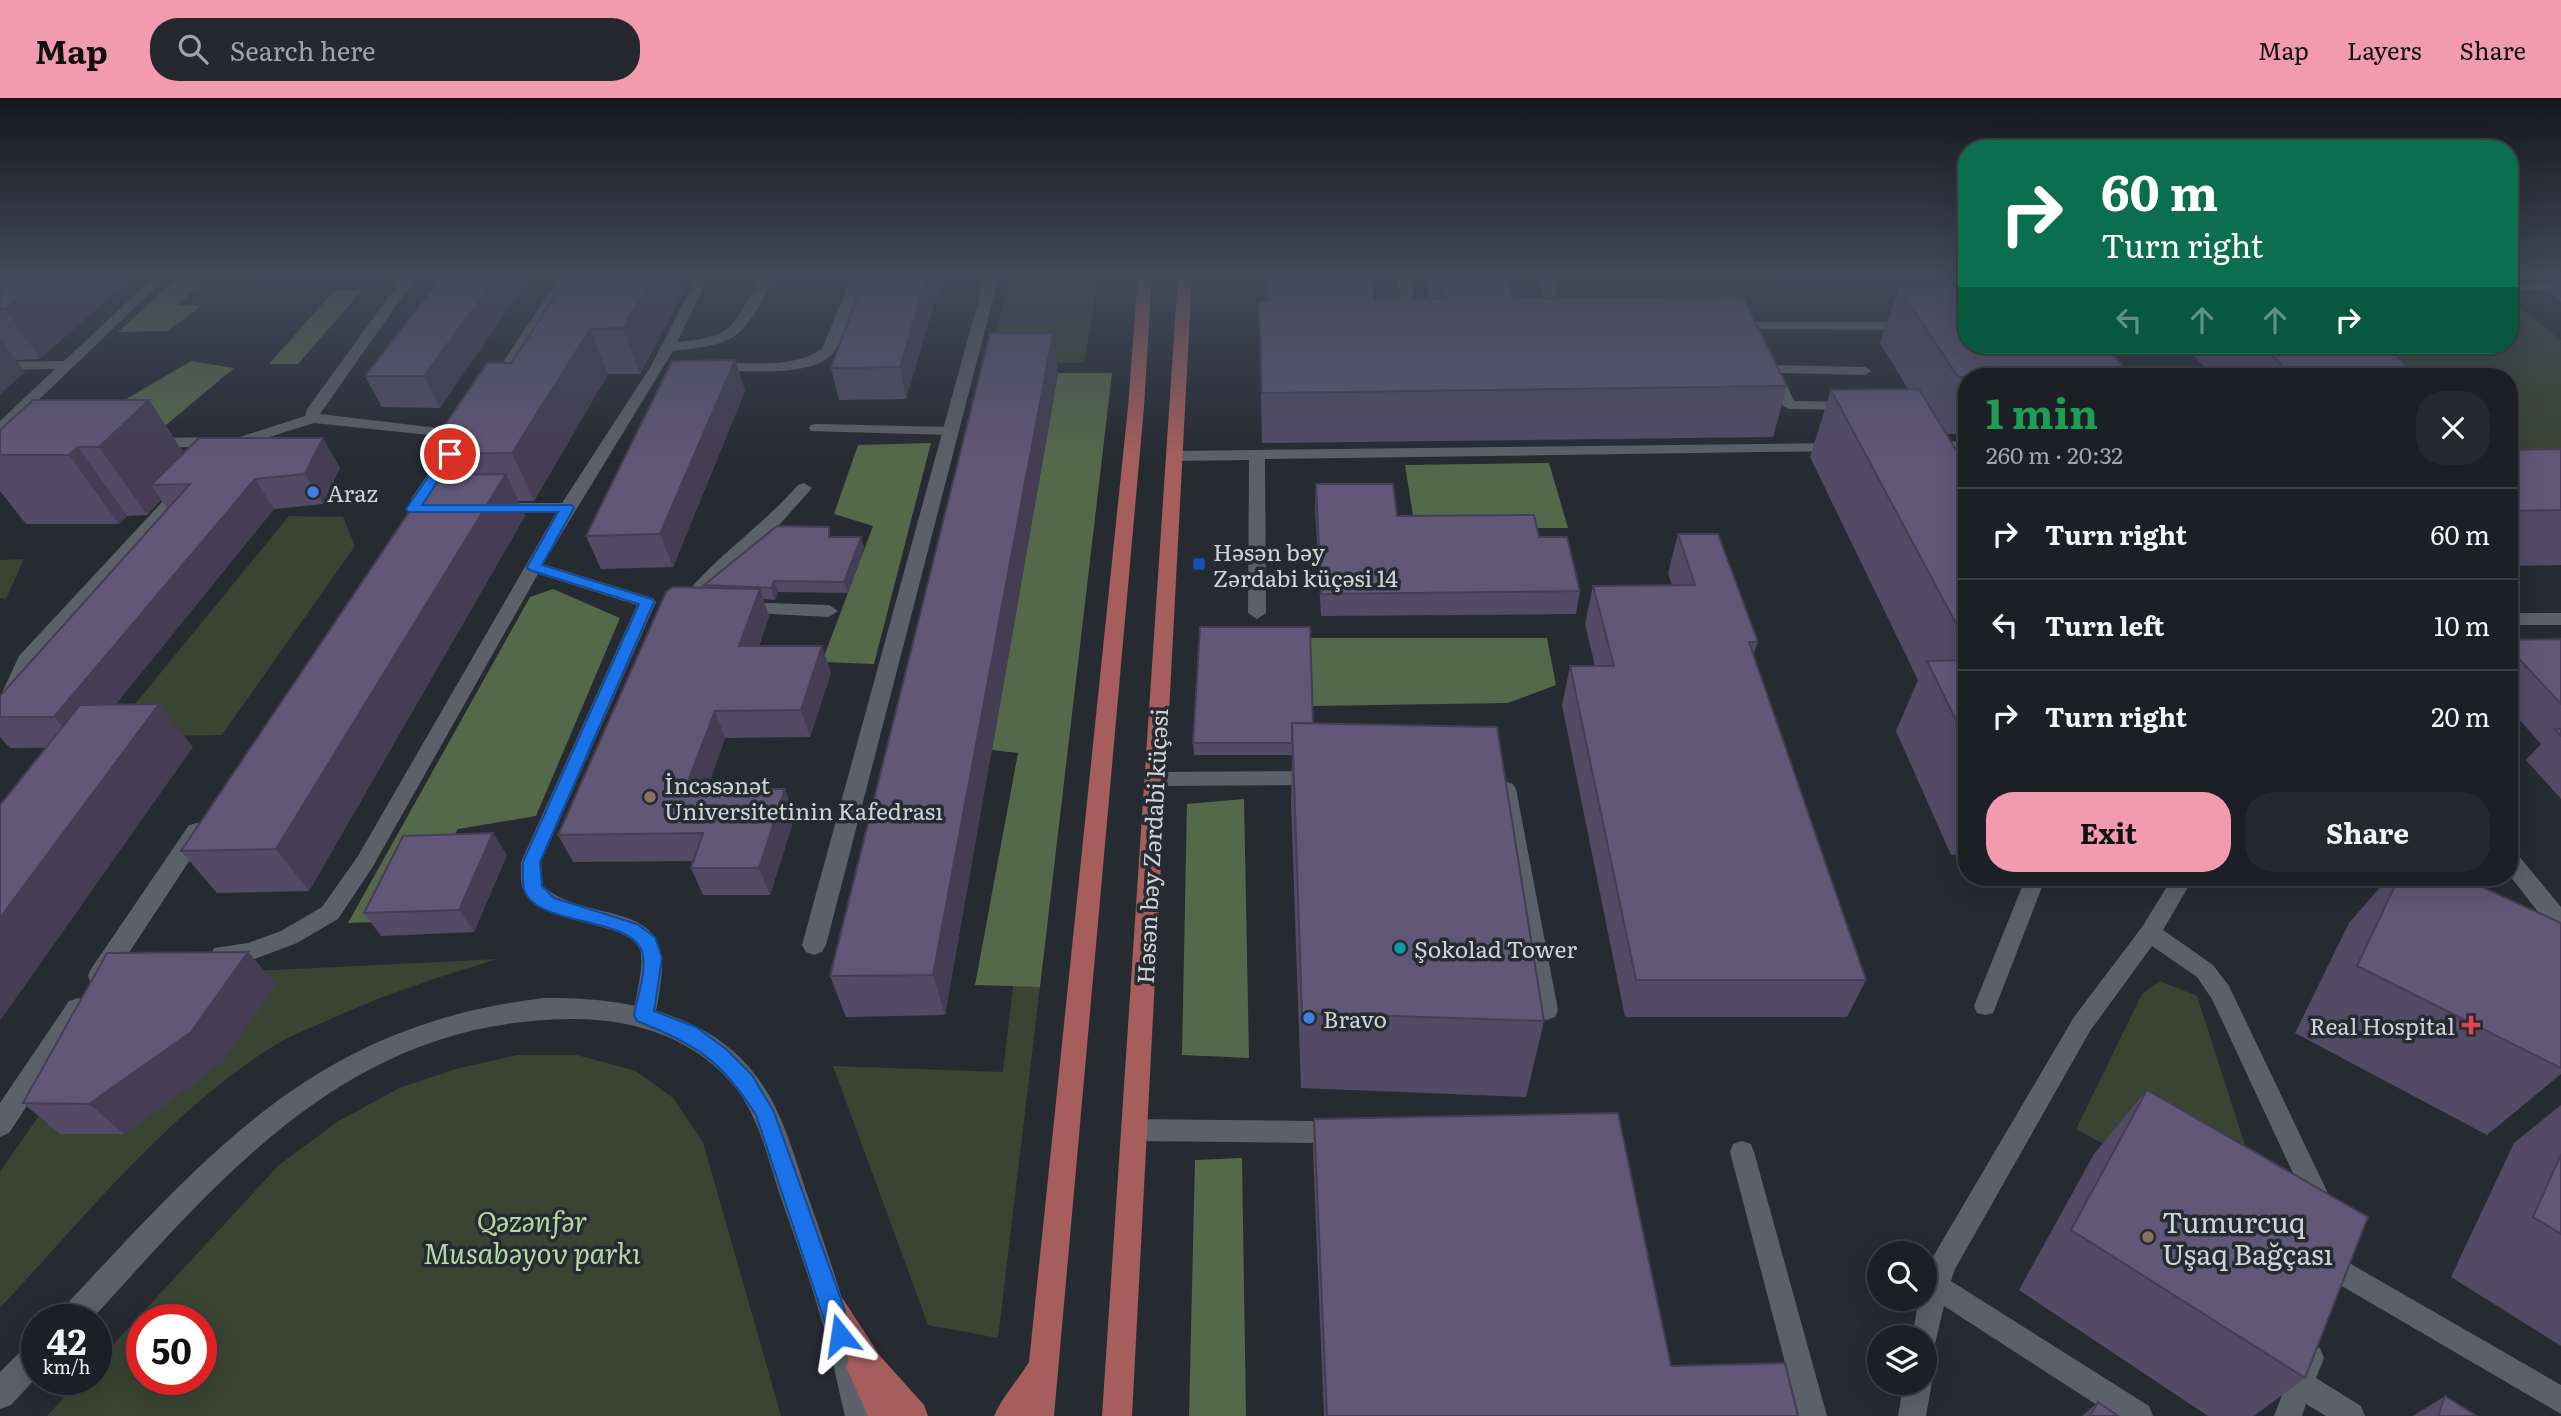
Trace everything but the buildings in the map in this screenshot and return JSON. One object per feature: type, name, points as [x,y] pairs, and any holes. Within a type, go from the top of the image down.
[{"type":"main road","points":[[1039,1416],[1141,338]]},
{"type":"main road","name":"Həsən bəy Zərdabi küçəsi","points":[[1117,1416],[1181,338]]},
{"type":"main road","points":[[833,1308],[884,1416]]},
{"type":"main road","points":[[833,1308],[870,1366],[913,1416]]},
{"type":"main road","points":[[1009,1416],[1023,1400],[1043,1367]]},
{"type":"street","points":[[485,401],[527,338]]},
{"type":"street","points":[[814,945],[975,338]]},
{"type":"street","points":[[409,515],[466,430]]},
{"type":"street","points":[[0,1125],[208,814]]},
{"type":"street","points":[[2518,873],[2561,924]]},
{"type":"street","points":[[86,1304],[235,1150],[277,1114],[321,1083],[414,1037],[461,1021],[510,1011],[555,1006],[607,1008],[644,1015],[689,1033],[719,1055],[745,1081],[764,1112],[833,1308],[860,1416]]},
{"type":"street","points":[[0,1394],[21,1372]]},
{"type":"lane","points":[[4,437],[64,365],[94,338]]},
{"type":"lane","points":[[313,418],[312,412],[366,338]]},
{"type":"lane","points":[[198,956],[249,952],[289,937],[330,913],[365,862],[567,508],[665,366],[674,338]]},
{"type":"lane","points":[[669,347],[720,342],[729,338]]},
{"type":"lane","points":[[700,366],[797,365],[818,359],[828,351],[833,338]]},
{"type":"lane","points":[[1864,406],[1788,405],[1770,363],[1865,371]]},
{"type":"lane","points":[[0,366],[64,365]]},
{"type":"lane","points":[[133,443],[239,442],[313,418],[466,430]]},
{"type":"lane","points":[[816,428],[950,431]]},
{"type":"lane","points":[[218,458],[239,442]]},
{"type":"lane","points":[[1911,447],[1958,446]]},
{"type":"lane","points":[[1174,456],[1856,448]]},
{"type":"lane","points":[[1257,455],[1257,613]]},
{"type":"lane","points":[[0,719],[25,660],[41,640],[199,474]]},
{"type":"lane","points":[[644,1015],[653,958],[649,942],[630,929],[548,903],[533,889],[531,862],[667,604],[707,580],[785,510],[804,488]]},
{"type":"lane","points":[[477,509],[567,508]]},
{"type":"lane","points":[[409,515],[439,509]]},
{"type":"lane","points":[[534,567],[667,604],[829,611]]},
{"type":"lane","points":[[2518,619],[2561,619]]},
{"type":"lane","points":[[1155,779],[1335,778]]},
{"type":"lane","points":[[1474,778],[1506,789],[1547,1010]]},
{"type":"lane","points":[[1985,1006],[2032,886]]},
{"type":"lane","points":[[1937,1283],[1943,1264],[2082,1024],[2150,933],[2179,886]]},
{"type":"lane","points":[[2150,933],[2205,971],[2221,993],[2328,1221]]},
{"type":"lane","points":[[109,962],[135,960]]},
{"type":"lane","points":[[1134,1130],[1311,1132]]},
{"type":"lane","points":[[1742,1152],[1813,1416]]},
{"type":"lane","points":[[2340,1246],[2339,1285],[2561,1400]]},
{"type":"lane","points":[[1937,1287],[2139,1416]]},
{"type":"lane","points":[[2288,1416],[2319,1335]]},
{"type":"lane","points":[[2300,1384],[2351,1416]]},
{"type":"lane","points":[[1912,1416],[1916,1395]]},
{"type":"green space","points":[[293,338],[321,338],[298,364],[269,364]]},
{"type":"green space","points":[[995,338],[1088,338],[1084,363],[988,362]]},
{"type":"green space","points":[[2518,338],[2558,338],[2561,340],[2561,480],[2518,479],[2518,368],[2356,368],[2341,354],[2518,354]]},
{"type":"green space","points":[[191,361],[234,368],[166,425],[67,434]]},
{"type":"green space","points":[[1058,373],[1112,373],[1040,987],[975,985],[1018,753],[992,750]]},
{"type":"green space","points":[[931,443],[874,664],[822,662],[873,526],[834,514],[858,445]]},
{"type":"green space","points":[[1549,463],[1568,528],[1415,528],[1405,465]]},
{"type":"green space","points":[[289,516],[343,517],[355,546],[222,735],[108,737]]},
{"type":"green space","points":[[24,559],[6,599],[0,598],[0,560]]},
{"type":"green space","points":[[553,589],[620,618],[536,816],[458,829],[403,921],[348,923],[530,597]]},
{"type":"green space","points":[[1310,638],[1547,638],[1556,685],[1508,703],[1312,706]]},
{"type":"green space","points":[[1244,799],[1249,1058],[1182,1055],[1187,804]]},
{"type":"green space","points":[[498,959],[366,1004],[285,1039],[240,1068],[203,1098],[131,1165],[0,1308],[0,1172],[135,977]]},
{"type":"green space","points":[[2160,981],[2197,996],[2275,1238],[2076,1129],[2142,994]]},
{"type":"green space","points":[[1013,986],[1040,987],[998,1338],[928,1325],[833,1066],[1003,1072]]},
{"type":"green space","name":"Qəzənfər Musabəyov parkı","points":[[517,1055],[577,1055],[636,1071],[673,1098],[703,1142],[781,1416],[47,1416],[66,1395],[112,1395],[112,1346],[126,1331],[126,1395],[217,1395],[217,1304],[151,1304],[279,1165],[337,1122],[399,1088],[456,1069]]},
{"type":"green space","points":[[1242,1158],[1246,1416],[1189,1416],[1195,1160]]},
{"type":"place","name":"Araz","points":[[313,492]]},
{"type":"place","name":"Həsən bəy Zərdabi küçəsi 14","points":[[1199,564]]},
{"type":"place","name":"İncəsənət Universitetinin Kafedrası","points":[[650,797]]},
{"type":"place","name":"Şokolad Tower","points":[[1400,948]]},
{"type":"place","name":"Bravo","points":[[1309,1018]]},
{"type":"place","name":"Real Hospital","points":[[2471,1025]]},
{"type":"place","name":"Tumurcuq Uşaq Bağçası","points":[[2148,1237]]},
{"type":"route","points":[[450,454],[413,509],[567,508],[534,567],[647,602],[531,862],[533,889],[548,903],[630,929],[649,942],[653,958],[644,1015],[689,1033],[719,1055],[745,1081],[764,1112],[840,1335]]}]
